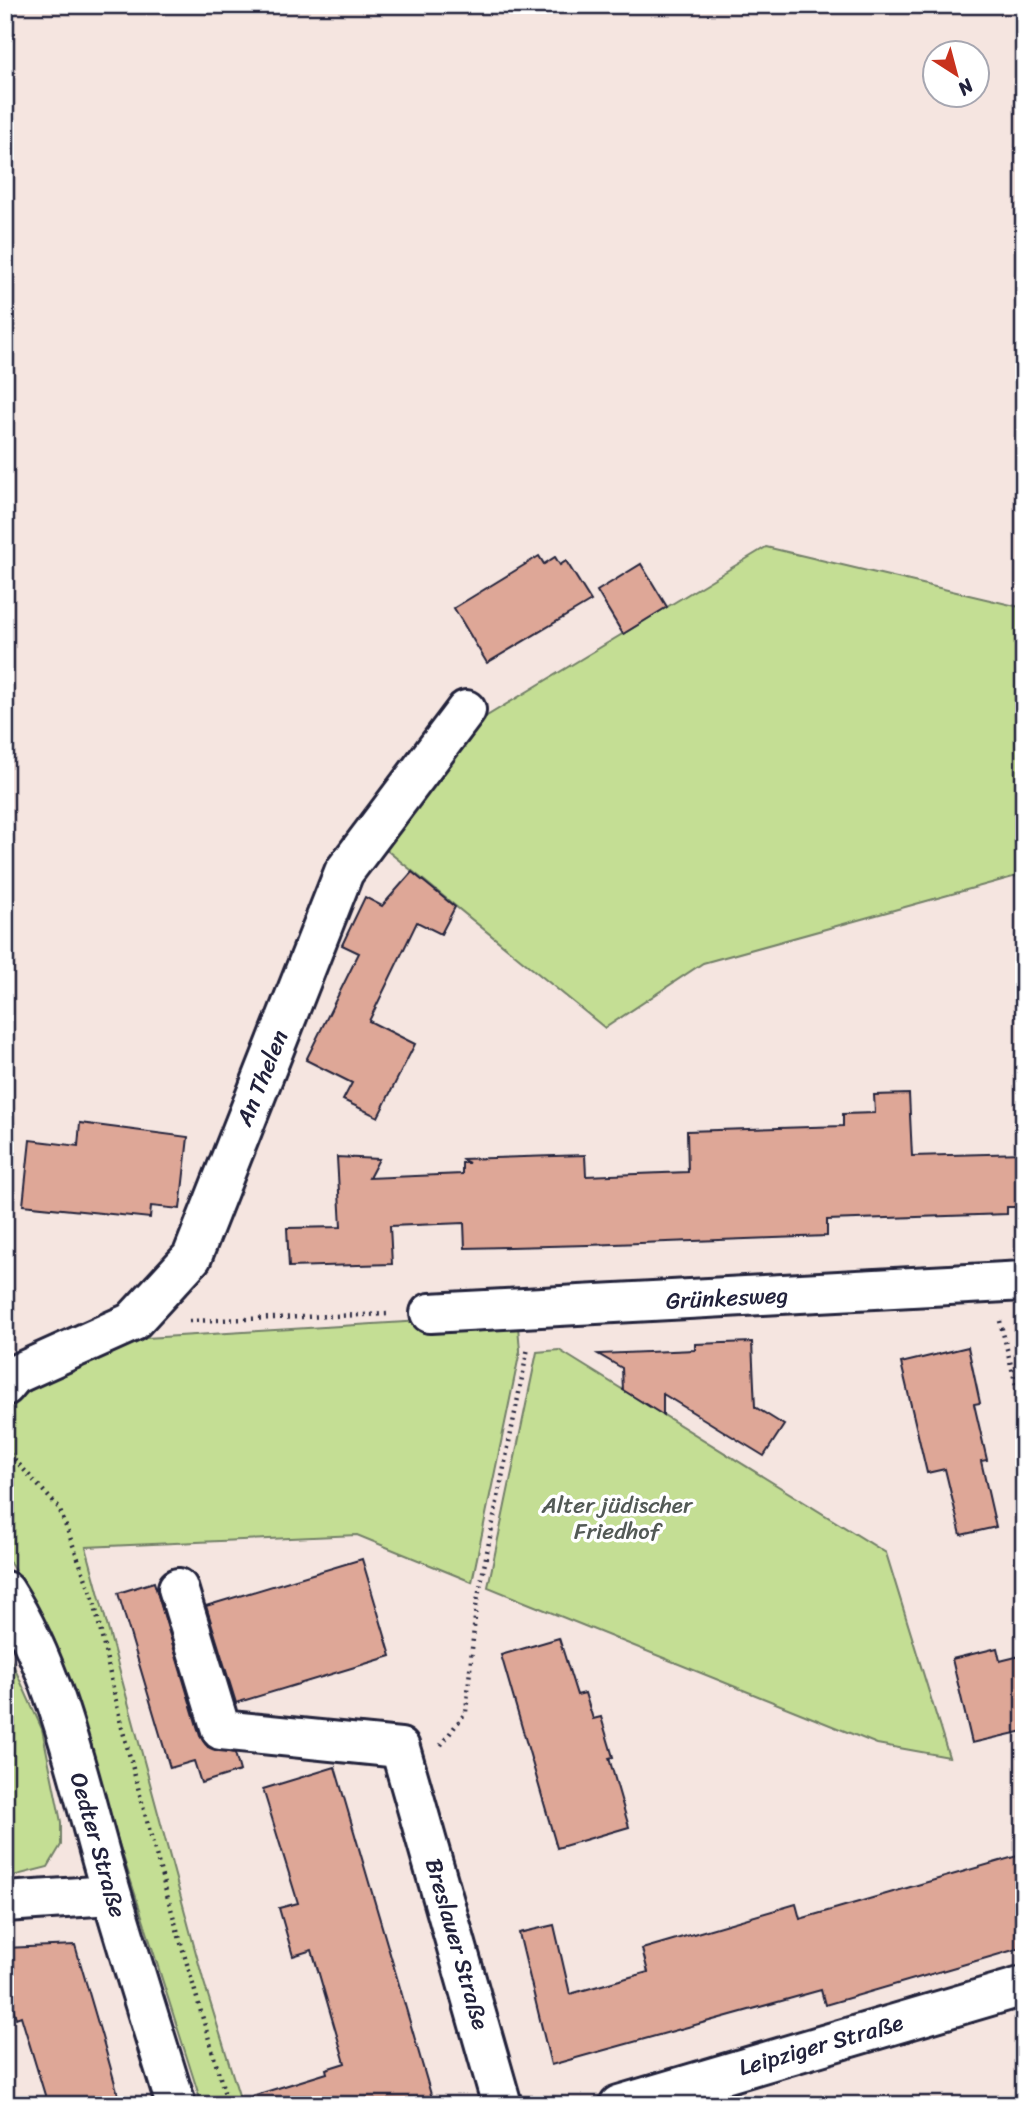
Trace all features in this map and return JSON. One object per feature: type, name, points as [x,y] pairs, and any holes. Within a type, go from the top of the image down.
[{"type":"street","name":"An Thelen","points":[[5,1386],[15,1375],[132,1322],[192,1257],[344,872],[466,710]]},
{"type":"street","name":"Grünkesweg","points":[[430,1313],[1024,1281]]},
{"type":"street","name":"Breslauer Straße","points":[[178,1588],[221,1730],[400,1748],[502,2105]]},
{"type":"street","name":"Oedter Straße","points":[[5,1591],[35,1651],[62,1720],[111,1895],[176,2105]]},
{"type":"street","points":[[5,1902],[111,1895]]},
{"type":"street","name":"Leipziger Straße","points":[[618,2105],[1024,1986]]},
{"type":"path","points":[[411,1784],[466,1712],[476,1607],[536,1309]]},
{"type":"path","points":[[186,1321],[430,1313]]},
{"type":"path","points":[[999,1316],[1024,1417]]},
{"type":"path","points":[[5,1449],[59,1508],[94,1601],[121,1724],[228,2105]]},
{"type":"green space","points":[[766,547],[1024,608],[1024,874],[703,963],[605,1028],[378,843],[477,722]]},
{"type":"green space","points":[[504,1316],[518,1326],[520,1351],[472,1582],[357,1535],[86,1547],[203,1979],[242,2105],[202,2105],[54,1639],[5,1554],[5,1409],[41,1383],[146,1338]]},
{"type":"green space","name":"Alter jüdischer Friedhof","points":[[559,1350],[886,1553],[949,1757],[877,1744],[488,1587],[537,1352]]},
{"type":"green space","points":[[5,1647],[42,1729],[61,1822],[61,1845],[48,1867],[5,1878]]},
{"type":"building","points":[[539,556],[544,564],[555,557],[560,565],[566,561],[591,601],[487,663],[454,608]]},
{"type":"building","points":[[641,564],[667,607],[623,634],[597,591]]},
{"type":"building","points":[[412,872],[455,907],[441,934],[417,922],[369,1021],[415,1044],[378,1117],[343,1100],[352,1083],[306,1060],[359,953],[342,945],[365,897],[382,906]]},
{"type":"building","points":[[909,1094],[912,1156],[1024,1153],[1024,1207],[1007,1207],[1007,1214],[827,1220],[827,1236],[588,1245],[465,1248],[464,1223],[390,1226],[392,1264],[289,1267],[287,1228],[341,1227],[337,1157],[379,1159],[369,1178],[462,1174],[462,1163],[469,1163],[461,1159],[585,1155],[586,1176],[688,1172],[687,1131],[843,1126],[843,1114],[875,1113],[874,1095]]},
{"type":"building","points":[[80,1123],[188,1137],[180,1209],[151,1206],[150,1218],[23,1205],[30,1140],[78,1146]]},
{"type":"building","points":[[752,1342],[755,1407],[784,1425],[764,1456],[663,1394],[663,1415],[623,1390],[622,1368],[598,1354],[695,1350],[695,1344]]},
{"type":"building","points":[[968,1347],[980,1403],[974,1404],[987,1460],[981,1461],[996,1527],[961,1535],[945,1469],[927,1473],[901,1363]]},
{"type":"building","points":[[362,1559],[391,1656],[236,1703],[206,1606]]},
{"type":"building","points":[[154,1582],[200,1736],[208,1747],[235,1753],[240,1771],[201,1783],[194,1761],[170,1768],[118,1593]]},
{"type":"building","points":[[559,1638],[577,1695],[585,1693],[593,1719],[601,1717],[613,1757],[609,1758],[629,1827],[557,1848],[501,1655]]},
{"type":"building","points":[[997,1648],[1000,1661],[1024,1655],[1024,1731],[972,1743],[952,1659]]},
{"type":"building","points":[[335,1767],[434,2105],[253,2105],[252,2096],[327,2073],[326,2069],[345,2063],[312,1950],[293,1956],[279,1908],[298,1903],[263,1789]]},
{"type":"building","points":[[1024,1854],[1024,1947],[825,2005],[821,1990],[551,2065],[519,1933],[554,1925],[570,1994],[648,1972],[642,1949],[796,1904],[800,1919]]},
{"type":"building","points":[[75,1945],[121,2105],[48,2105],[21,2016],[16,2018],[5,1981],[5,1948]]}]
